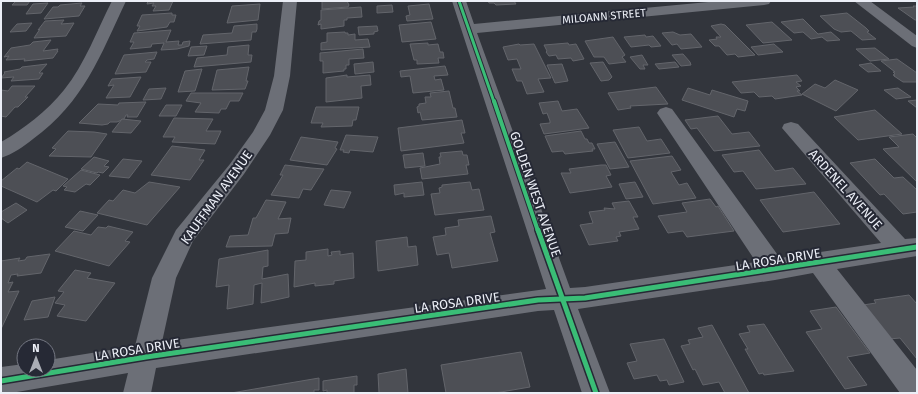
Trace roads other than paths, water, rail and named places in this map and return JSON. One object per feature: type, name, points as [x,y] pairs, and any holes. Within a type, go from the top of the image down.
[{"type":"street","points":[[1,151],[12,145],[37,126],[70,93],[82,74],[119,1]]},
{"type":"street","name":"KAUFFMAN AVENUE","points":[[137,393],[164,278],[184,236],[257,141],[274,110],[282,76],[290,1]]},
{"type":"street","name":"GOLDEN WEST AVENUE","points":[[459,1],[596,393]]},
{"type":"street","name":"MILOANN STREET","points":[[468,29],[673,5],[764,1]]},
{"type":"street","points":[[860,1],[917,43]]},
{"type":"street","points":[[666,113],[775,270]]},
{"type":"street","name":"ARDENEL AVENUE","points":[[791,128],[909,248]]},
{"type":"street","name":"LA ROSA DRIVE","points":[[1,381],[146,357],[538,300],[585,298],[775,270],[909,248]]},
{"type":"street","points":[[819,262],[917,393]]}]
